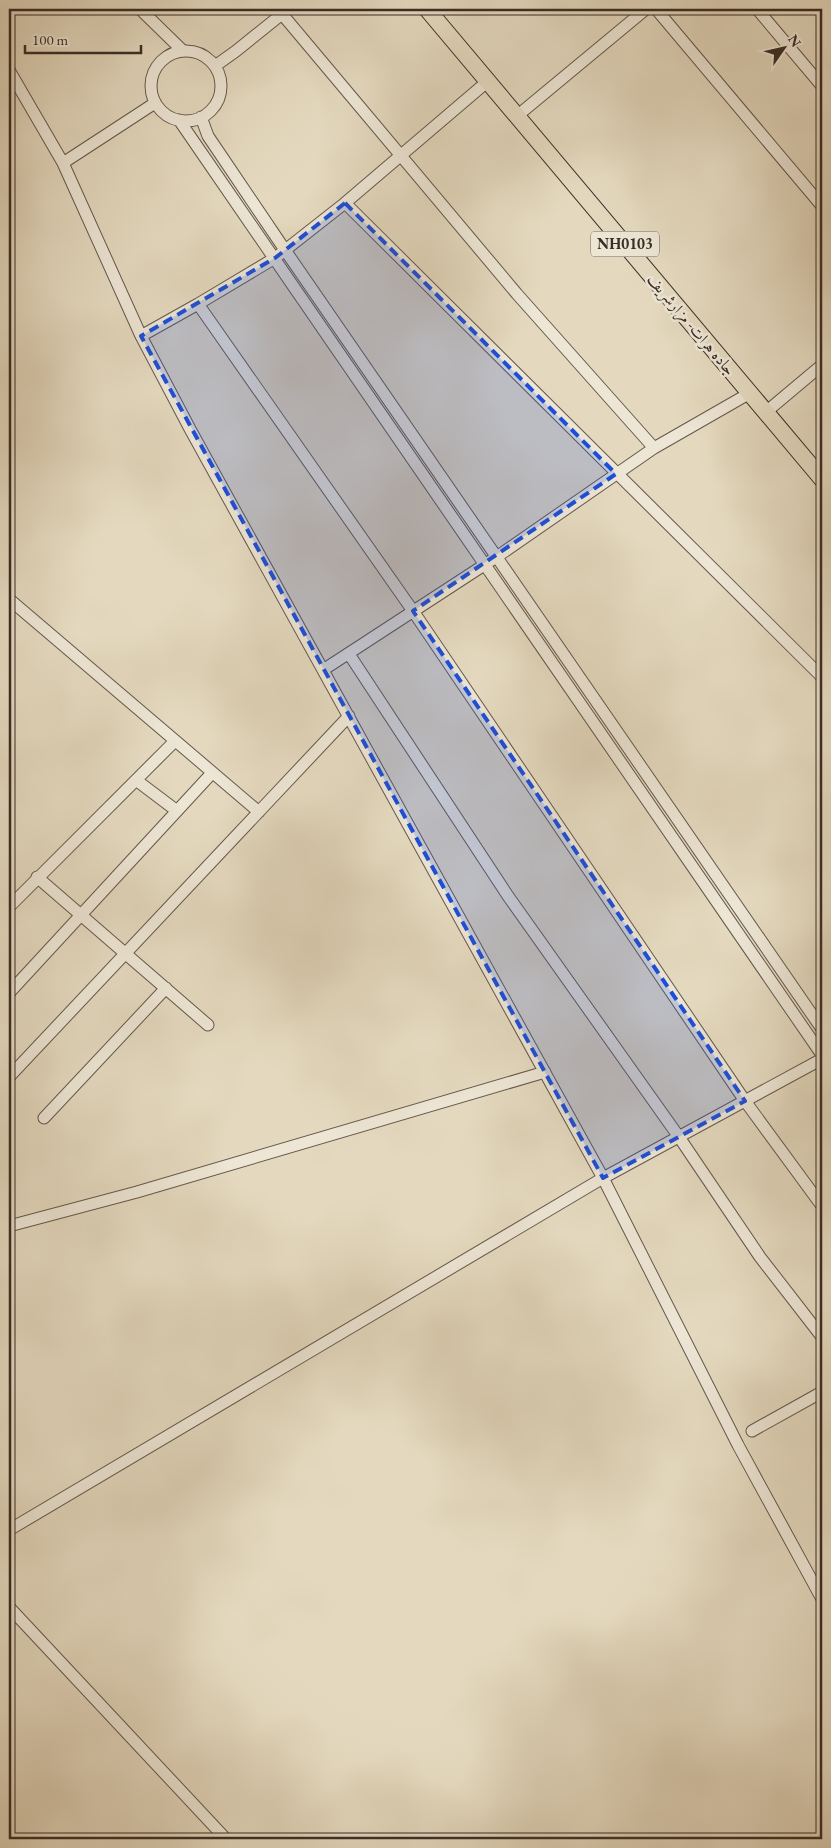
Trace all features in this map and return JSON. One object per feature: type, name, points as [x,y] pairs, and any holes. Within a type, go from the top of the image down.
[{"type":"highway","name":"جاده هرات- مزارشریف","points":[[427,9],[822,479]]},
{"type":"street","points":[[140,9],[182,50]]},
{"type":"street","points":[[517,116],[646,9]]},
{"type":"street","points":[[656,9],[822,206]]},
{"type":"street","points":[[757,9],[822,86]]},
{"type":"street","points":[[215,66],[236,51],[280,11],[517,294],[654,448]]},
{"type":"street","points":[[182,50],[193,51],[204,55],[215,66],[222,83],[216,105],[208,114],[185,121],[179,120],[163,113],[155,103],[151,92],[151,80],[155,69],[171,53],[182,50]]},
{"type":"street","points":[[9,70],[63,164],[141,336],[190,429],[603,1178],[738,1445],[822,1599]]},
{"type":"street","points":[[141,336],[275,258],[345,203],[488,81]]},
{"type":"street","points":[[63,164],[155,103]]},
{"type":"street","points":[[202,117],[208,136],[285,250],[822,1028]]},
{"type":"street","points":[[9,1530],[603,1178],[822,1057],[179,120]]},
{"type":"street","points":[[345,203],[822,677]]},
{"type":"street","points":[[198,304],[413,611],[745,1101],[822,1206]]},
{"type":"street","points":[[766,412],[822,365]]},
{"type":"street","points":[[323,670],[498,556],[654,448],[750,393]]},
{"type":"street","points":[[9,599],[259,812]]},
{"type":"street","points":[[349,654],[508,896],[679,1137],[760,1257],[822,1337]]},
{"type":"street","points":[[9,1077],[349,716]]},
{"type":"street","points":[[9,907],[175,741]]},
{"type":"street","points":[[9,993],[212,773]]},
{"type":"street","points":[[136,780],[177,811]]},
{"type":"street","points":[[37,877],[208,1025]]},
{"type":"street","points":[[44,1118],[166,988]]},
{"type":"street","points":[[9,1226],[137,1192],[545,1072]]},
{"type":"street","points":[[752,1431],[822,1392]]},
{"type":"street","points":[[9,1607],[226,1839]]},
{"type":"highlighted area","points":[[345,203],[616,474],[413,611],[745,1101],[603,1178],[141,336],[275,258]]}]
